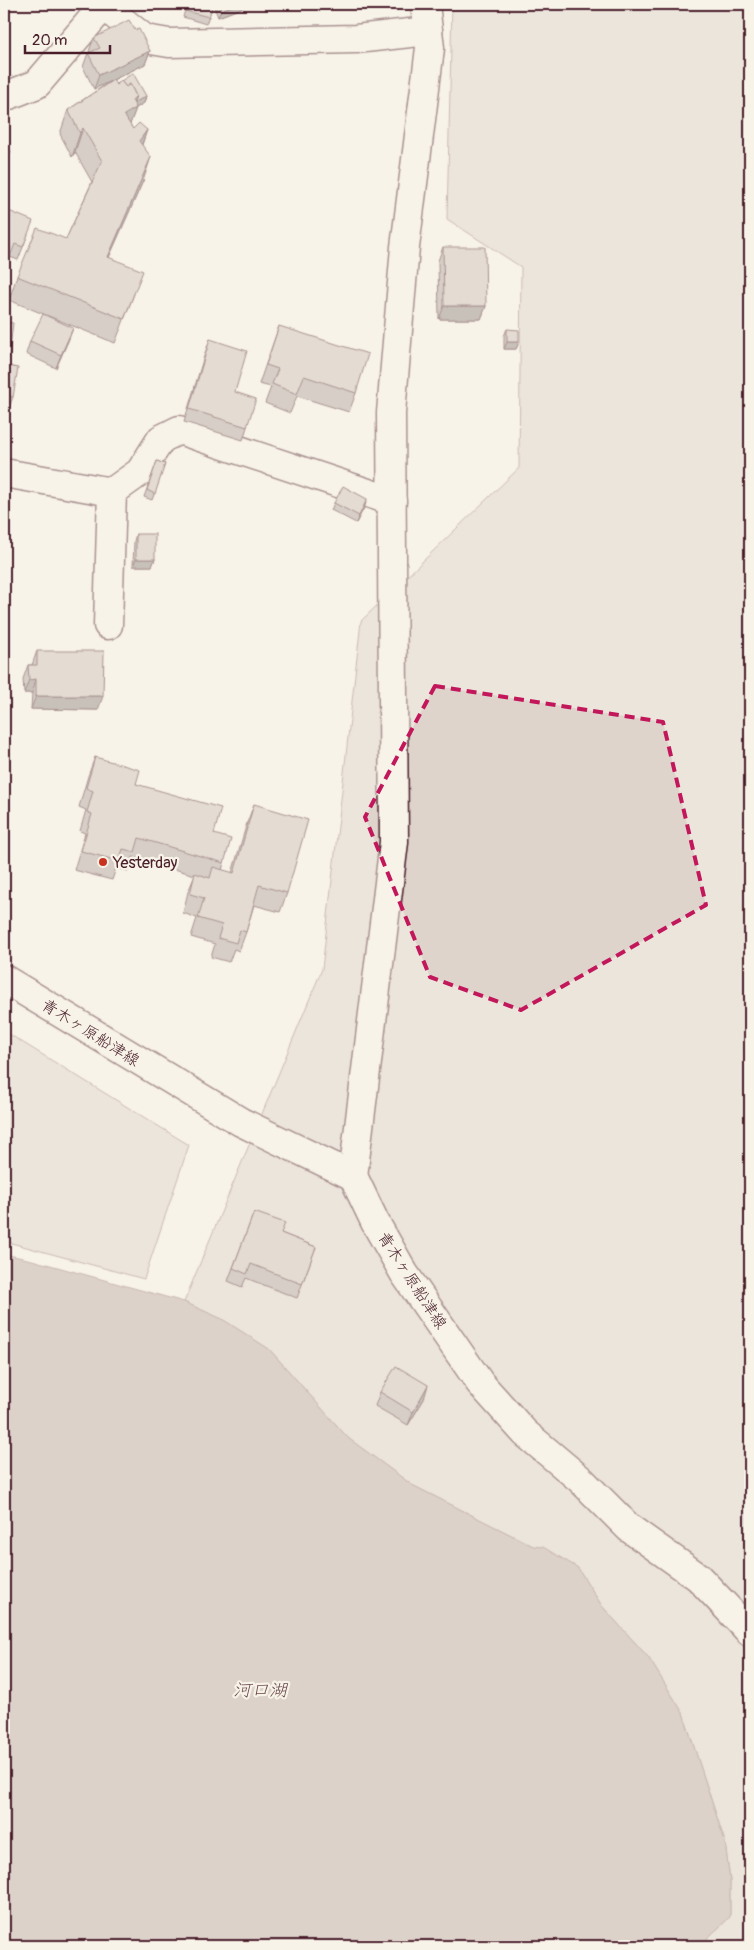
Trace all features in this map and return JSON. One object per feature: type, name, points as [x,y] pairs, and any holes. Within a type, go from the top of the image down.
[{"type":"street","points":[[353,1176],[394,842],[391,413],[405,247],[430,48],[425,4]]},
{"type":"street","points":[[4,97],[37,84],[105,5],[145,39],[169,43],[356,39],[428,31]]},
{"type":"street","points":[[4,473],[112,492],[140,472],[161,440],[179,430],[392,501]]},
{"type":"street","points":[[108,625],[112,492]]},
{"type":"street","name":"青木ヶ原船津線","points":[[4,979],[241,1122],[353,1176],[375,1222],[404,1273],[480,1383],[525,1433],[581,1480],[630,1528],[698,1577],[750,1632]]},
{"type":"highlighted area","points":[[435,686],[663,722],[706,905],[521,1010],[430,977],[365,817]]},
{"type":"shaded area","points":[[452,4],[750,4],[750,1946],[699,1946],[730,1917],[730,1881],[725,1842],[683,1713],[648,1657],[602,1606],[578,1568],[543,1548],[533,1546],[412,1485],[348,1438],[269,1349],[222,1319],[184,1302],[322,969],[361,621],[519,468],[521,267],[447,219]]},
{"type":"shaded area","points":[[4,1031],[189,1145],[144,1279],[4,1241]]},
{"type":"water","name":"河口湖","points":[[4,1254],[184,1302],[222,1319],[269,1349],[348,1438],[412,1485],[533,1546],[543,1547],[578,1568],[602,1606],[648,1657],[683,1713],[725,1842],[730,1881],[730,1917],[699,1946],[4,1946]]},
{"type":"building","points":[[187,4],[213,4],[209,17],[185,11]]},
{"type":"building","points":[[219,4],[237,4],[221,10]]},
{"type":"building","points":[[129,20],[135,30],[139,29],[150,51],[99,75],[88,53],[100,48],[94,38]]},
{"type":"building","points":[[133,73],[146,96],[134,103],[136,96],[130,84],[126,87],[121,81]]},
{"type":"building","points":[[113,80],[116,85],[121,81],[126,87],[130,84],[136,96],[132,100],[136,108],[124,115],[133,129],[139,123],[147,130],[139,141],[151,157],[108,257],[143,271],[124,319],[17,276],[37,228],[66,239],[102,161],[83,128],[80,133],[68,110]]},
{"type":"building","points":[[4,129],[9,131],[4,146]]},
{"type":"building","points":[[4,149],[11,151],[4,169]]},
{"type":"building","points":[[4,209],[33,221],[23,247],[15,244],[9,259],[4,257]]},
{"type":"building","points":[[443,247],[485,247],[486,306],[444,306]]},
{"type":"building","points":[[43,314],[73,328],[61,355],[30,341]]},
{"type":"building","points":[[4,322],[13,323],[8,366],[18,368],[13,397],[4,395]]},
{"type":"building","points":[[279,326],[368,354],[356,393],[304,376],[297,394],[272,384],[278,369],[266,365]]},
{"type":"building","points":[[507,329],[519,330],[519,342],[507,342]]},
{"type":"building","points":[[210,339],[247,351],[235,392],[256,399],[247,427],[189,409]]},
{"type":"building","points":[[157,461],[165,464],[155,494],[147,490]]},
{"type":"building","points":[[343,486],[367,499],[359,516],[334,503]]},
{"type":"building","points":[[136,534],[155,534],[155,559],[136,559]]},
{"type":"building","points":[[37,651],[104,651],[103,696],[36,696],[36,679],[29,680],[28,665],[37,665]]},
{"type":"building","points":[[95,757],[140,770],[136,784],[221,808],[214,834],[231,839],[224,863],[139,838],[135,852],[123,849],[119,861],[81,851],[92,814],[87,812],[93,791],[86,788]]},
{"type":"building","points":[[254,804],[308,820],[287,893],[259,885],[246,932],[240,930],[236,943],[218,938],[222,925],[198,918],[204,898],[190,894],[195,873],[210,878],[213,867],[234,873]]},
{"type":"building","points":[[254,1212],[285,1223],[281,1233],[316,1247],[302,1284],[251,1264],[247,1274],[233,1268]]},
{"type":"building","points":[[396,1366],[428,1385],[413,1412],[380,1392]]},
{"type":"place","name":"Yesterday","points":[[103,862]]}]
